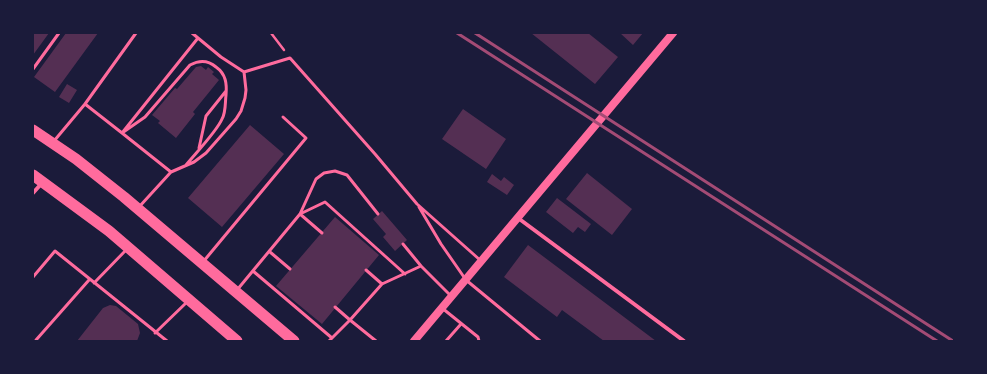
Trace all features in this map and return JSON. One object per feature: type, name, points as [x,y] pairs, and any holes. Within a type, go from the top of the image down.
[{"type":"highway","points":[[33,130],[53,143],[138,208],[294,341]]},
{"type":"highway","points":[[33,174],[94,220],[237,341]]},
{"type":"main road","points":[[414,341],[673,33]]},
{"type":"street","points":[[33,193],[43,181]]},
{"type":"street","points":[[518,218],[684,341]]},
{"type":"lane","points":[[33,69],[59,33]]},
{"type":"lane","points":[[53,143],[85,104],[136,33]]},
{"type":"lane","points":[[192,33],[221,57],[244,72]]},
{"type":"lane","points":[[122,133],[198,38]]},
{"type":"lane","points":[[244,72],[290,58],[417,204],[482,261]]},
{"type":"lane","points":[[122,133],[145,117],[187,69],[195,63],[211,63],[220,70],[225,79],[226,90],[224,114],[222,120],[184,167]]},
{"type":"lane","points":[[138,208],[171,172],[184,167],[211,149],[236,119],[241,111],[245,98],[244,72]]},
{"type":"lane","points":[[199,150],[206,116],[226,90]]},
{"type":"lane","points":[[85,104],[171,172]]},
{"type":"lane","points":[[203,263],[306,138],[282,117]]},
{"type":"lane","points":[[236,291],[270,252],[300,214],[316,179],[324,173],[336,171],[347,175],[378,214]]},
{"type":"lane","points":[[300,214],[325,202],[405,274]]},
{"type":"lane","points":[[417,204],[441,244],[466,280],[540,341]]},
{"type":"lane","points":[[300,214],[322,232]]},
{"type":"lane","points":[[403,244],[421,266],[452,297]]},
{"type":"lane","points":[[94,283],[128,248]]},
{"type":"lane","points":[[33,278],[55,251],[89,280],[167,341]]},
{"type":"lane","points":[[270,252],[290,269]]},
{"type":"lane","points":[[253,271],[331,340],[382,284],[421,266]]},
{"type":"lane","points":[[366,270],[382,284]]},
{"type":"lane","points":[[36,340],[89,280]]},
{"type":"lane","points":[[155,333],[189,300]]},
{"type":"lane","points":[[335,307],[376,341]]},
{"type":"lane","points":[[442,308],[478,337],[479,341]]},
{"type":"lane","points":[[446,341],[461,324]]},
{"type":"path","points":[[271,33],[290,58]]},
{"type":"building","points":[[33,33],[49,33],[33,55]]},
{"type":"building","points":[[66,33],[98,33],[55,92],[34,77]]},
{"type":"building","points":[[531,33],[588,33],[618,57],[595,84]]},
{"type":"building","points":[[620,33],[643,33],[633,45]]},
{"type":"building","points":[[201,66],[206,70],[208,67],[214,72],[212,74],[219,80],[193,112],[195,114],[176,138],[158,123],[160,121],[152,115],[175,88],[177,89],[196,67]]},
{"type":"building","points":[[67,84],[77,90],[69,103],[59,97]]},
{"type":"building","points":[[463,109],[506,139],[486,169],[442,139]]},
{"type":"building","points":[[250,125],[284,154],[222,227],[188,198]]},
{"type":"building","points":[[587,173],[632,209],[612,235],[566,199]]},
{"type":"building","points":[[492,174],[501,181],[504,177],[514,185],[507,195],[487,182]]},
{"type":"building","points":[[557,198],[591,224],[585,232],[578,227],[573,233],[546,212]]},
{"type":"building","points":[[382,211],[407,240],[395,251],[383,237],[386,234],[373,219]]},
{"type":"building","points":[[335,217],[379,255],[322,324],[276,286]]},
{"type":"building","points":[[528,245],[656,341],[604,341],[562,310],[557,317],[504,277]]},
{"type":"building","points":[[110,305],[116,306],[138,324],[140,333],[137,341],[77,341],[103,308]]},
{"type":"railway","points":[[457,33],[937,341]]},
{"type":"railway","points":[[475,33],[953,341]]}]
